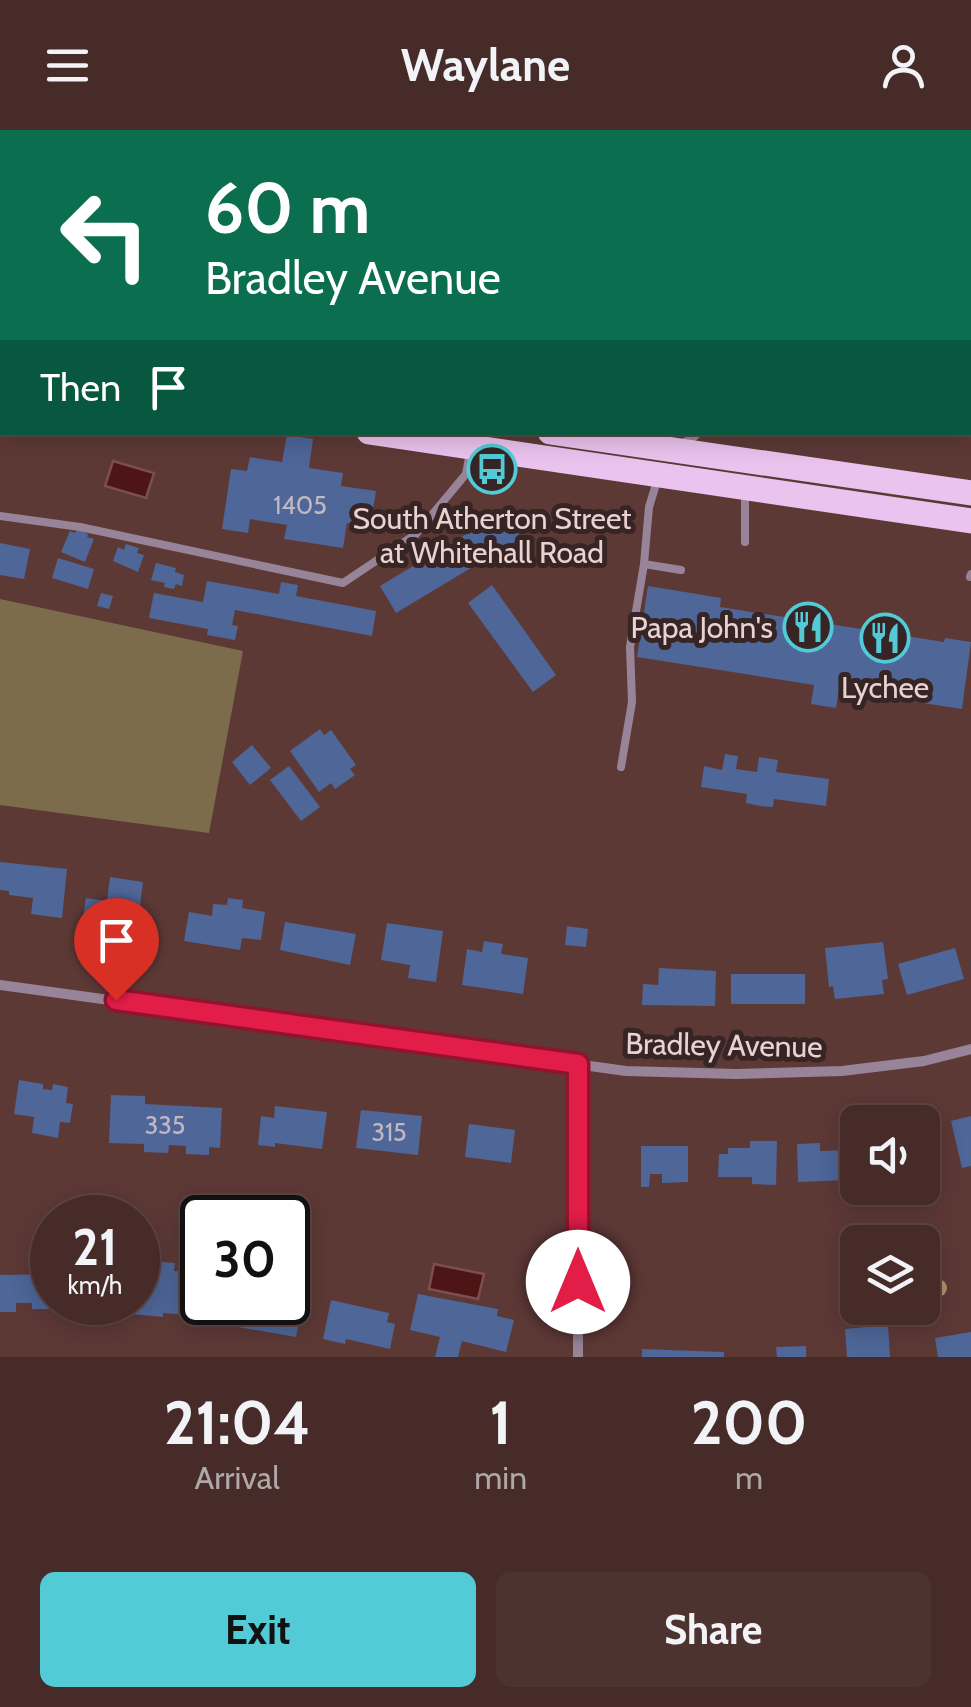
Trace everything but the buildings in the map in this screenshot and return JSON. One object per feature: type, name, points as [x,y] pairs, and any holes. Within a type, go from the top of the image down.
[{"type":"main road","points":[[388,435],[471,448],[500,442],[659,474],[971,520]]},
{"type":"main road","points":[[570,435],[971,493]]},
{"type":"street","points":[[659,474],[695,435]]},
{"type":"street","name":"Bradley Avenue","points":[[0,985],[626,1070],[842,1071],[971,1049]]},
{"type":"street","points":[[578,1064],[578,1357]]},
{"type":"lane","points":[[0,516],[80,527],[343,584],[416,534],[466,474],[471,448]]},
{"type":"lane","points":[[621,767],[632,702],[630,647],[649,507],[659,474]]},
{"type":"lane","points":[[744,488],[745,542]]},
{"type":"lane","points":[[644,564],[682,570]]},
{"type":"shaded area","points":[[113,461],[154,473],[146,498],[105,486]]},
{"type":"shaded area","points":[[0,599],[243,651],[209,833],[0,805]]},
{"type":"shaded area","points":[[434,1264],[484,1274],[478,1299],[429,1289]]},
{"type":"place","name":"South Atherton Street at Whitehall Road","points":[[492,469]]},
{"type":"place","name":"Papa John's","points":[[808,627]]},
{"type":"place","name":"Lychee","points":[[885,638]]},
{"type":"route","points":[[116,1000],[578,1064],[578,1282]]}]
